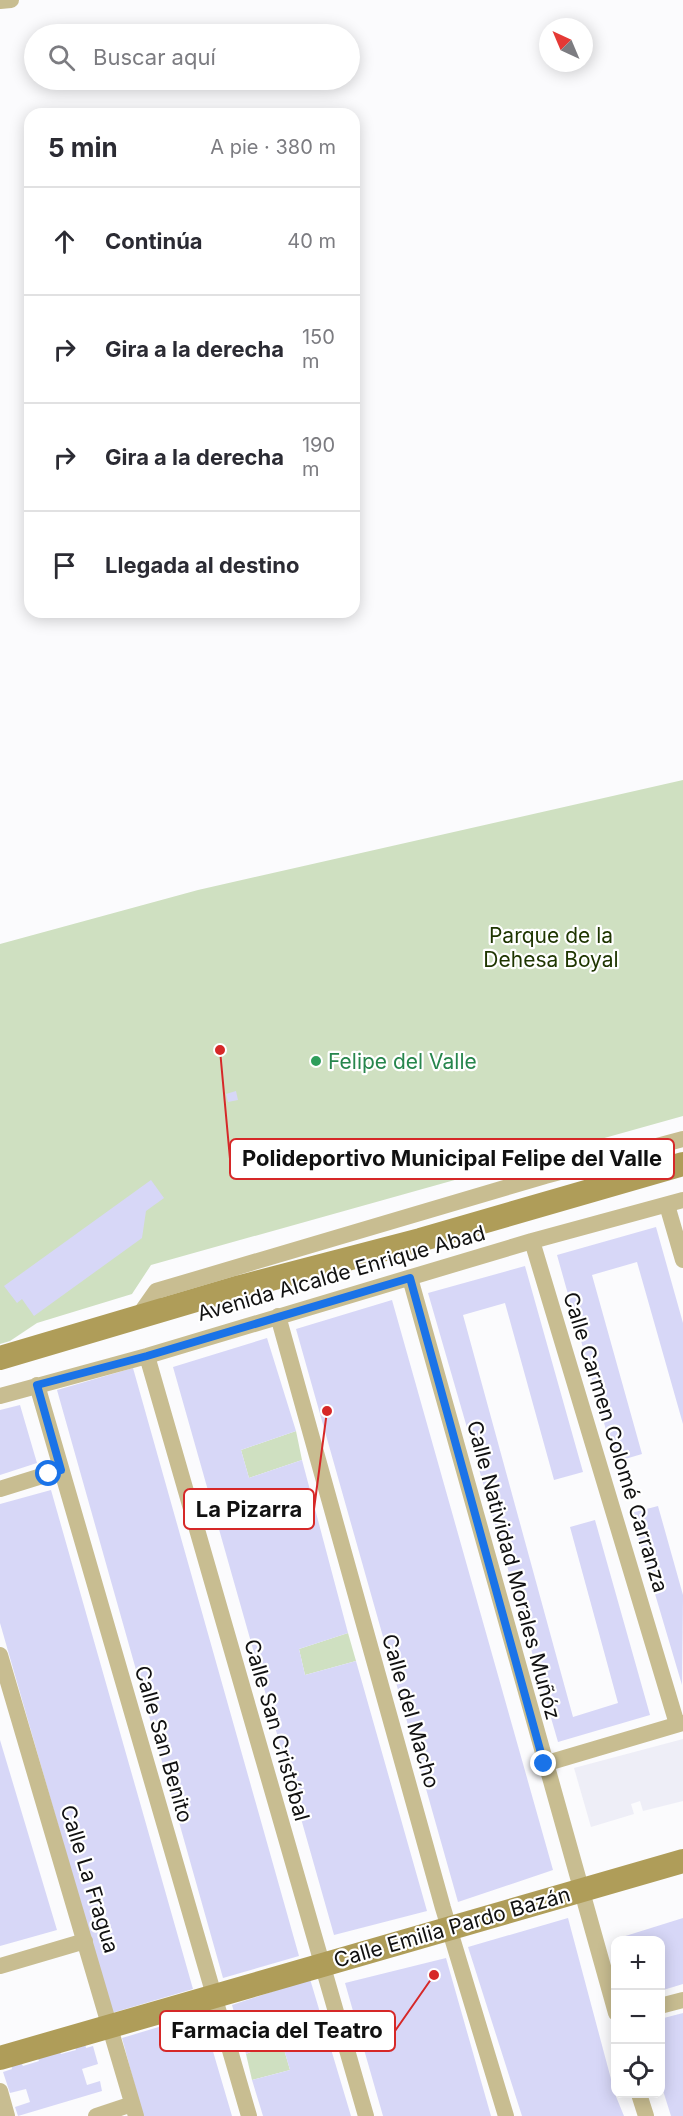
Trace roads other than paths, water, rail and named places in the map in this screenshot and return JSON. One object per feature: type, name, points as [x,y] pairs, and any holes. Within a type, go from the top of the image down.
[{"type":"main road","name":"Avenida Alcalde Enrique Abad","points":[[0,1358],[683,1164]]},
{"type":"main road","name":"Avenida Alcalde Enrique Abad","points":[[0,1369],[683,1178]]},
{"type":"main road","name":"Calle Emilia Pardo Bazán","points":[[0,2058],[321,1963],[683,1861]]},
{"type":"street","points":[[0,1],[11,0]]},
{"type":"street","name":"Avenida Alcalde Enrique Abad","points":[[137,1318],[156,1291],[545,1176],[683,1139]]},
{"type":"street","points":[[0,1396],[147,1356],[532,1241],[675,1202],[683,1260]]},
{"type":"street","name":"Calle Carmen Colomé Carranza","points":[[532,1241],[680,1724]]},
{"type":"street","name":"Calle Natividad Morales Muñóz","points":[[410,1278],[611,1998]]},
{"type":"street","name":"Calle del Macho","points":[[278,1316],[449,1927],[506,2116]]},
{"type":"street","name":"Calle San Cristóbal","points":[[147,1356],[366,2116]]},
{"type":"street","name":"Calle San Benito","points":[[37,1385],[249,2116]]},
{"type":"street","points":[[0,1489],[61,1470]]},
{"type":"street","name":"Calle La Fragua","points":[[0,1655],[134,2110]]},
{"type":"street","points":[[544,1764],[680,1724]]},
{"type":"street","points":[[0,1966],[85,1941]]},
{"type":"street","points":[[665,2005],[683,2000]]},
{"type":"street","points":[[0,2091],[7,2116]]},
{"type":"street","points":[[640,2098],[646,2116]]},
{"type":"street","points":[[96,2116],[134,2110]]},
{"type":"place","name":"Polideportivo Municipal Felipe del Valle","points":[[220,1050]]},
{"type":"place","name":"Felipe del Valle","points":[[316,1061]]},
{"type":"place","name":"La Pizarra","points":[[327,1411]]},
{"type":"place","name":"Farmacia del Teatro","points":[[434,1975]]},
{"type":"park label","name":"Parque de la Dehesa Boyal","points":[[551,947]]}]
